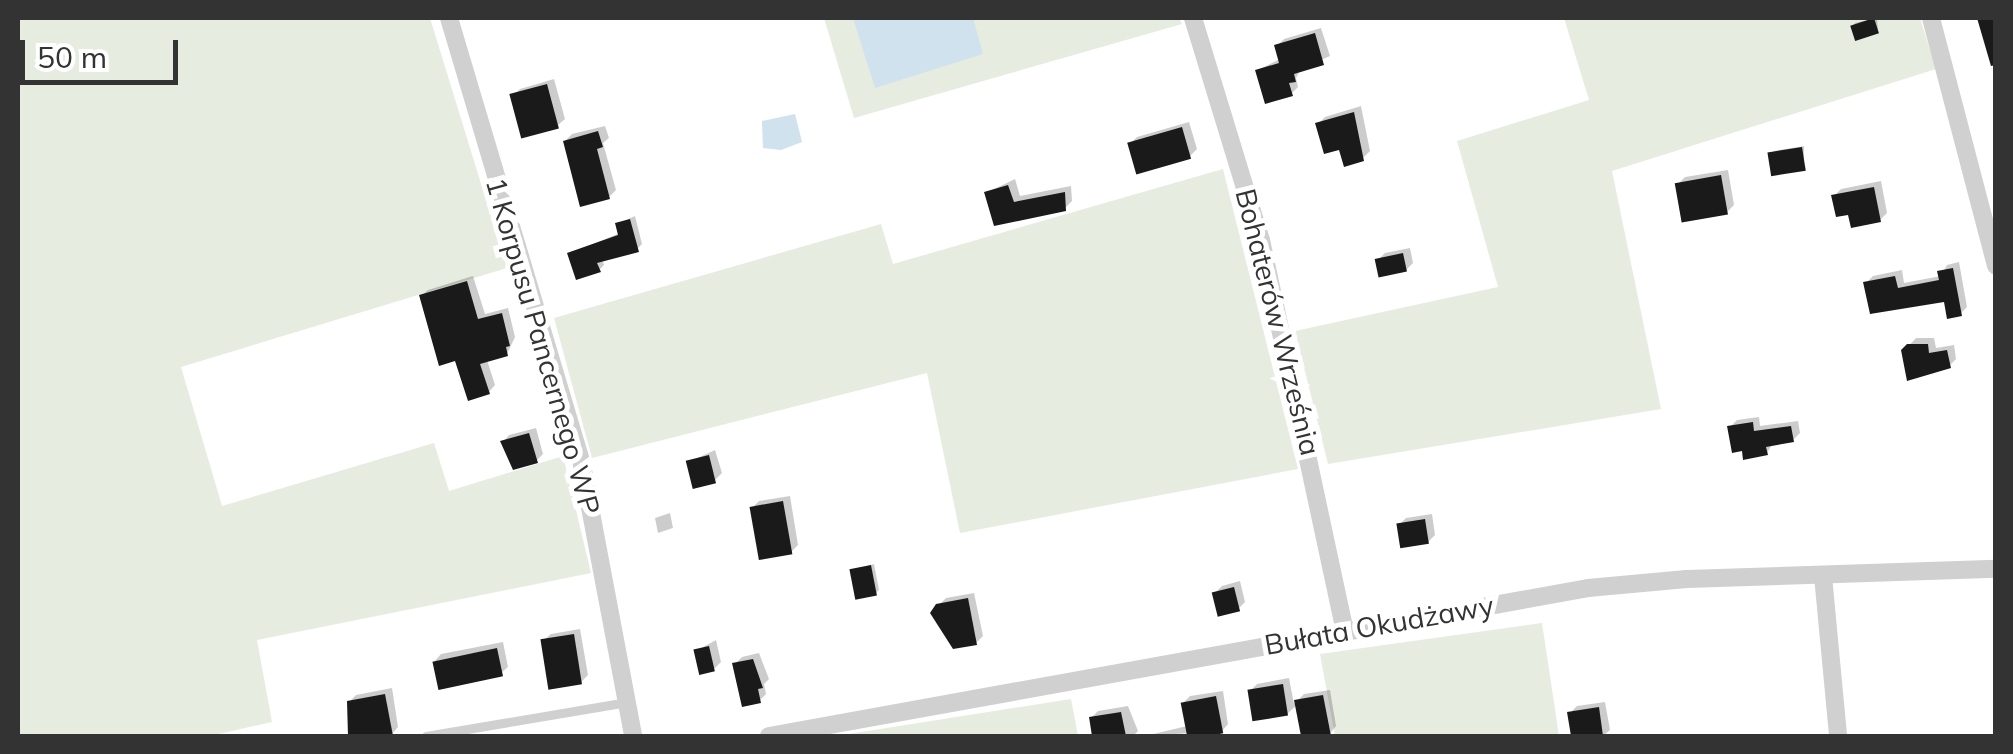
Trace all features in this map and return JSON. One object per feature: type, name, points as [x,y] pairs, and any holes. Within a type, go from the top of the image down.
[{"type":"street","name":"1 Korpusu Pancernego WP","points":[[448,18],[582,465],[633,736]]},
{"type":"street","name":"Bohaterów Września","points":[[1193,18],[1261,240],[1345,631]]},
{"type":"street","points":[[1931,18],[1995,264]]},
{"type":"street","name":"Bułata Okudżawy","points":[[769,736],[1588,588],[1686,579],[1996,569]]},
{"type":"street","points":[[1824,576],[1838,736]]},
{"type":"lane","points":[[426,736],[627,702]]},
{"type":"shaded area","points":[[18,18],[430,18],[507,268],[181,367],[222,506],[434,443],[449,491],[563,456],[591,573],[257,640],[272,722],[210,736],[18,736]]},
{"type":"shaded area","points":[[824,18],[1179,18],[1182,24],[854,118]]},
{"type":"shaded area","points":[[1564,18],[1920,18],[1936,69],[1612,171],[1661,409],[1328,464],[1295,331],[1498,287],[1457,141],[1589,100]]},
{"type":"shaded area","points":[[1223,169],[1298,469],[960,533],[927,373],[592,458],[554,318],[881,224],[893,264]]},
{"type":"shaded area","points":[[1542,623],[1559,736],[1335,736],[1320,654]]},
{"type":"shaded area","points":[[1071,699],[1078,736],[836,736]]},
{"type":"water","points":[[853,18],[973,18],[983,54],[875,88]]},
{"type":"water","points":[[795,114],[802,142],[781,150],[763,148],[762,121]]},
{"type":"building","points":[[1874,18],[1879,33],[1855,41],[1850,26]]},
{"type":"building","points":[[1977,18],[1996,18],[1996,65],[1991,66]]},
{"type":"building","points":[[1315,33],[1324,65],[1294,74],[1296,82],[1289,83],[1293,96],[1265,104],[1255,70],[1279,63],[1274,45]]},
{"type":"building","points":[[547,84],[559,128],[521,139],[509,94]]},
{"type":"building","points":[[1354,112],[1364,161],[1344,167],[1339,150],[1324,154],[1315,123]]},
{"type":"building","points":[[1182,127],[1191,159],[1136,174],[1127,143]]},
{"type":"building","points":[[598,131],[603,147],[597,149],[610,199],[580,207],[563,141]]},
{"type":"building","points":[[1802,147],[1806,171],[1771,176],[1767,152]]},
{"type":"building","points":[[1721,175],[1728,214],[1682,223],[1675,183]]},
{"type":"building","points":[[1008,185],[1014,202],[1065,192],[1066,211],[994,226],[984,192]]},
{"type":"building","points":[[1874,187],[1881,222],[1851,228],[1848,215],[1836,217],[1831,195]]},
{"type":"building","points":[[630,219],[639,252],[597,263],[601,272],[576,280],[567,253],[618,235],[615,223]]},
{"type":"building","points":[[1403,253],[1407,272],[1379,278],[1375,259]]},
{"type":"building","points":[[1953,268],[1962,316],[1947,319],[1944,302],[1870,314],[1863,282],[1895,276],[1898,288],[1939,280],[1937,271]]},
{"type":"building","points":[[467,281],[478,319],[502,313],[510,346],[506,347],[508,356],[480,364],[490,394],[468,401],[455,361],[439,366],[419,295]]},
{"type":"building","points":[[1907,344],[1928,344],[1929,353],[1947,350],[1951,368],[1907,381],[1901,350]]},
{"type":"building","points":[[1753,422],[1754,431],[1791,426],[1794,442],[1766,447],[1768,455],[1743,460],[1742,451],[1732,453],[1727,426]]},
{"type":"building","points":[[529,433],[538,463],[513,470],[500,441]]},
{"type":"building","points":[[709,455],[716,483],[693,489],[686,461]]},
{"type":"building","points":[[783,501],[792,554],[759,560],[750,507]]},
{"type":"building","points":[[1425,519],[1429,544],[1400,548],[1396,524]]},
{"type":"building","points":[[871,565],[877,595],[855,600],[849,569]]},
{"type":"building","points":[[1234,587],[1240,611],[1218,617],[1212,593]]},
{"type":"building","points":[[968,598],[977,645],[953,649],[930,613],[936,604]]},
{"type":"building","points":[[574,634],[582,684],[548,690],[540,639]]},
{"type":"building","points":[[709,646],[715,671],[699,675],[693,650]]},
{"type":"building","points":[[497,648],[503,676],[438,690],[432,662]]},
{"type":"building","points":[[753,659],[763,688],[758,689],[761,703],[742,707],[732,663]]},
{"type":"building","points":[[1283,684],[1288,716],[1252,721],[1247,690]]},
{"type":"building","points":[[385,694],[393,736],[348,736],[347,701]]},
{"type":"building","points":[[1323,695],[1331,736],[1301,736],[1294,700]]},
{"type":"building","points":[[1216,696],[1223,733],[1187,736],[1181,703]]},
{"type":"building","points":[[1599,707],[1603,736],[1571,736],[1567,712]]},
{"type":"building","points":[[1121,712],[1126,736],[1092,736],[1089,717]]}]
